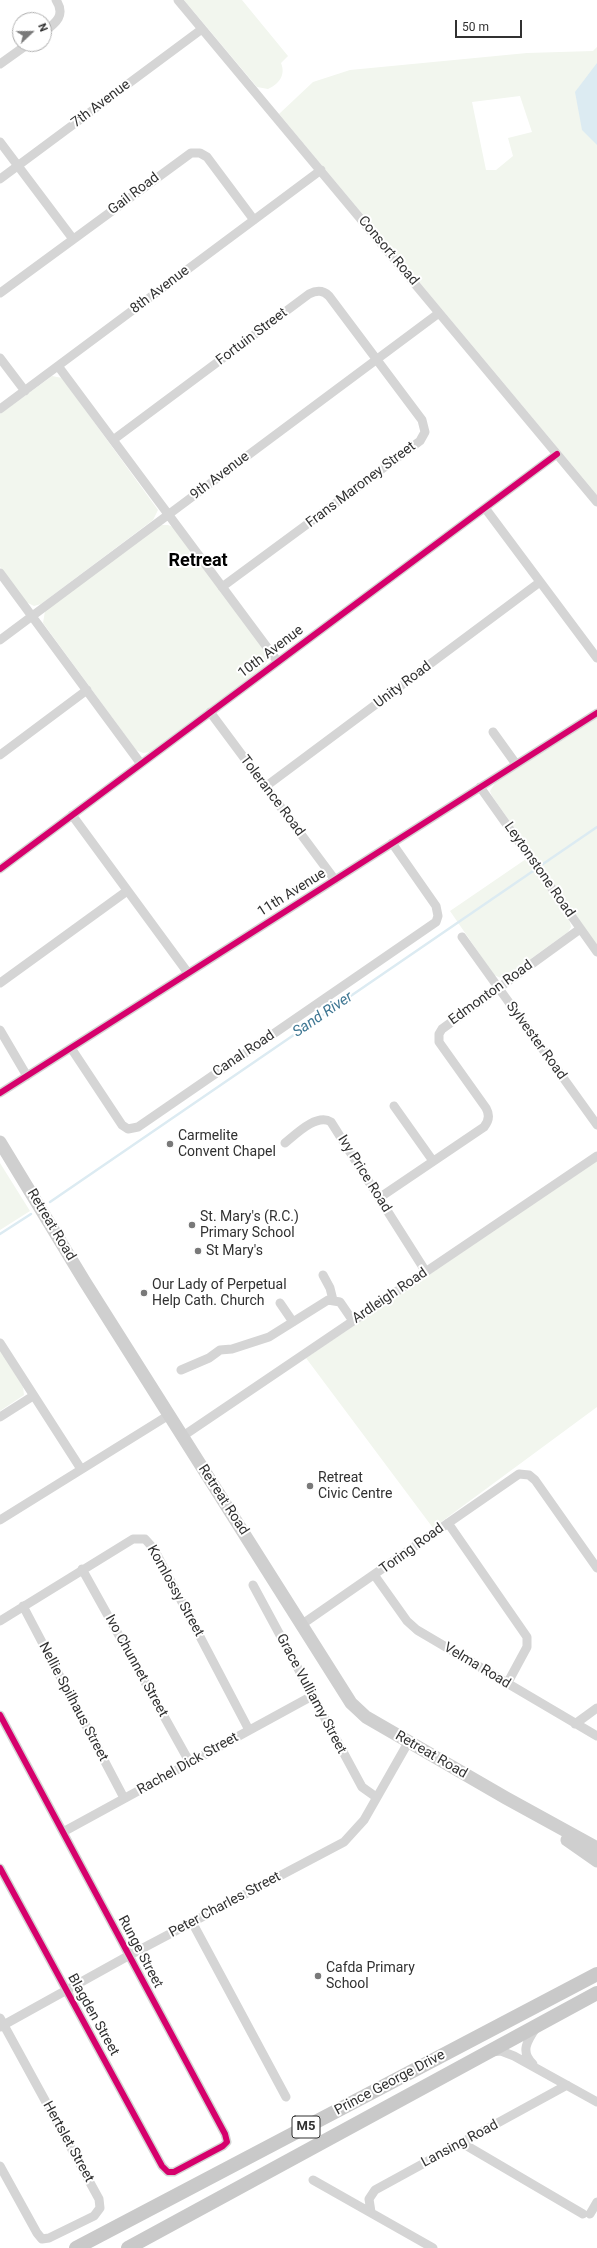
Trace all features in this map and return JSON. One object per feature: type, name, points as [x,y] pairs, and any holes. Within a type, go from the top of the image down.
[{"type":"main road","name":"Retreat Road","points":[[0,1142],[169,1415],[301,1625],[355,1707],[366,1717],[506,1798],[597,1848]]},
{"type":"main road","name":"Retreat Road","points":[[506,1798],[597,1861]]},
{"type":"main road","points":[[557,1996],[597,1969]]},
{"type":"main road","name":"Prince George Drive","points":[[76,2248],[597,1974]]},
{"type":"main road","name":"Prince George Drive","points":[[128,2248],[597,1993]]},
{"type":"street","points":[[52,25],[59,18],[61,10],[56,0]]},
{"type":"street","name":"Consort Road","points":[[178,0],[597,502]]},
{"type":"street","name":"7th Avenue","points":[[0,179],[202,29]]},
{"type":"street","points":[[0,64],[17,52]]},
{"type":"street","points":[[0,142],[72,239]]},
{"type":"street","name":"Gail Road","points":[[0,293],[191,153],[200,153],[207,157],[254,220]]},
{"type":"street","name":"8th Avenue","points":[[0,409],[321,170]]},
{"type":"street","name":"Fortuin Street","points":[[113,440],[314,292],[322,291],[330,296],[376,360]]},
{"type":"street","name":"9th Avenue","points":[[0,640],[439,313]]},
{"type":"street","points":[[0,358],[25,391]]},
{"type":"street","name":"Frans Maroney Street","points":[[222,588],[423,438],[425,432],[424,424],[376,360]]},
{"type":"street","points":[[58,366],[278,662]]},
{"type":"street","name":"10th Avenue","points":[[0,869],[557,454]]},
{"type":"street","points":[[485,508],[597,658]]},
{"type":"street","points":[[0,573],[141,764]]},
{"type":"street","name":"Unity Road","points":[[266,787],[540,582]]},
{"type":"street","points":[[0,754],[87,690]]},
{"type":"street","name":"Tolerance Road","points":[[210,712],[334,880]]},
{"type":"street","name":"11th Avenue","points":[[0,1093],[597,713]]},
{"type":"street","points":[[493,732],[516,764]]},
{"type":"street","name":"Leytonstone Road","points":[[480,787],[597,952]]},
{"type":"street","points":[[72,815],[188,973]]},
{"type":"street","name":"Canal Road","points":[[71,1048],[122,1125],[128,1129],[135,1128],[433,924],[438,916],[436,906],[392,843]]},
{"type":"street","points":[[0,983],[127,891]]},
{"type":"street","name":"Edmonton Road","points":[[379,1198],[484,1127],[489,1118],[486,1108],[441,1045],[439,1034],[445,1027],[580,929]]},
{"type":"street","name":"Sylvester Road","points":[[462,937],[597,1125]]},
{"type":"street","points":[[0,1030],[27,1076]]},
{"type":"street","points":[[394,1106],[433,1161]]},
{"type":"street","name":"Ivy Price Road","points":[[285,1143],[318,1120],[328,1120],[334,1125],[426,1272]]},
{"type":"street","name":"Ardleigh Road","points":[[183,1436],[597,1156]]},
{"type":"street","points":[[323,1275],[330,1288],[333,1300]]},
{"type":"street","points":[[181,1370],[209,1358],[220,1350],[269,1337],[328,1300],[333,1300],[342,1304],[354,1321]]},
{"type":"street","points":[[280,1303],[293,1322]]},
{"type":"street","points":[[0,1343],[80,1469]]},
{"type":"street","points":[[0,1417],[33,1396]]},
{"type":"street","points":[[0,1520],[169,1415]]},
{"type":"street","name":"Toring Road","points":[[301,1625],[375,1576],[515,1476],[522,1474],[529,1475],[535,1480],[597,1568]]},
{"type":"street","points":[[448,1523],[527,1637],[527,1647],[507,1684]]},
{"type":"street","name":"Komlossy Street","points":[[0,1621],[82,1569],[133,1539],[141,1538],[148,1541],[154,1549],[249,1730]]},
{"type":"street","name":"Ivo Chunnet Street","points":[[82,1569],[190,1763]]},
{"type":"street","name":"Velma Road","points":[[375,1576],[412,1626],[507,1684],[597,1736]]},
{"type":"street","name":"Grace Vulliamy Street","points":[[253,1585],[362,1787],[376,1797]]},
{"type":"street","name":"Nellie Spilhaus Street","points":[[23,1606],[124,1798]]},
{"type":"street","name":"Rachel Dick Street","points":[[63,1832],[312,1696]]},
{"type":"street","points":[[575,1724],[597,1708]]},
{"type":"street","name":"Runge Street","points":[[0,1715],[227,2138],[223,2146],[181,2169],[174,2172],[168,2172]]},
{"type":"street","name":"Peter Charles Street","points":[[1,2023],[67,1991],[128,1956],[344,1842],[358,1828],[409,1742]]},
{"type":"street","name":"Blagden Street","points":[[0,1868],[162,2166],[168,2172]]},
{"type":"street","points":[[192,1922],[286,2097]]},
{"type":"street","name":"Hertslet Street","points":[[0,2166],[37,2234],[42,2239],[49,2238],[98,2213],[100,2203],[1,2023]]},
{"type":"street","points":[[537,2026],[528,2039],[525,2050],[528,2059],[539,2069]]},
{"type":"street","points":[[490,2052],[508,2053],[597,2102]]},
{"type":"street","name":"Lansing Road","points":[[371,2212],[369,2199],[375,2190],[567,2085]]},
{"type":"street","points":[[462,2143],[586,2214],[597,2202]]},
{"type":"street","points":[[313,2180],[433,2248]]},
{"type":"shaded area","points":[[184,0],[242,0],[288,56],[281,63],[283,71],[278,82],[268,89],[257,87]]},
{"type":"shaded area","points":[[597,47],[597,495],[279,114],[313,82],[350,70],[527,53],[593,51]],"holes":[[[520,96],[532,132],[508,138],[513,156],[496,170],[486,170],[472,102]]]},
{"type":"shaded area","points":[[597,63],[597,145],[582,130],[575,92]]},
{"type":"shaded area","points":[[52,376],[62,378],[158,510],[153,520],[41,604],[34,606],[26,602],[0,567],[0,414]]},
{"type":"shaded area","points":[[161,525],[173,527],[266,652],[267,661],[264,667],[150,752],[143,753],[136,750],[43,623],[45,611]]},
{"type":"shaded area","points":[[597,718],[597,945],[492,796],[490,791],[495,783]]},
{"type":"shaded area","points":[[526,859],[569,919],[571,927],[568,932],[507,976],[501,978],[494,975],[450,911]]},
{"type":"shaded area","points":[[597,1161],[597,1407],[433,1528],[306,1358]]},
{"type":"shaded area","points":[[0,1163],[30,1211],[0,1230]]},
{"type":"shaded area","points":[[0,1350],[23,1387],[24,1395],[0,1411]]},
{"type":"waterway","name":"Sand River","points":[[540,866],[597,827]]},
{"type":"waterway","name":"Sand River","points":[[50,1202],[536,869]]},
{"type":"waterway","name":"Sand River","points":[[0,1234],[31,1214]]},
{"type":"cycle path","points":[[0,869],[557,454]]},
{"type":"cycle path","points":[[0,1093],[597,713]]},
{"type":"cycle path","points":[[0,1715],[225,2134],[227,2142],[223,2146],[174,2172],[168,2172],[162,2166],[0,1868]]},
{"type":"place","name":"Carmelite Convent Chapel","points":[[170,1144]]},
{"type":"place","name":"St. Mary's (R.C.) Primary School","points":[[192,1225]]},
{"type":"place","name":"St Mary's","points":[[198,1251]]},
{"type":"place","name":"Our Lady of Perpetual Help Cath. Church","points":[[144,1293]]},
{"type":"place","name":"Retreat Civic Centre","points":[[310,1486]]},
{"type":"place","name":"Cafda Primary School","points":[[318,1976]]},
{"type":"district","name":"Retreat","points":[[198,561]]}]
